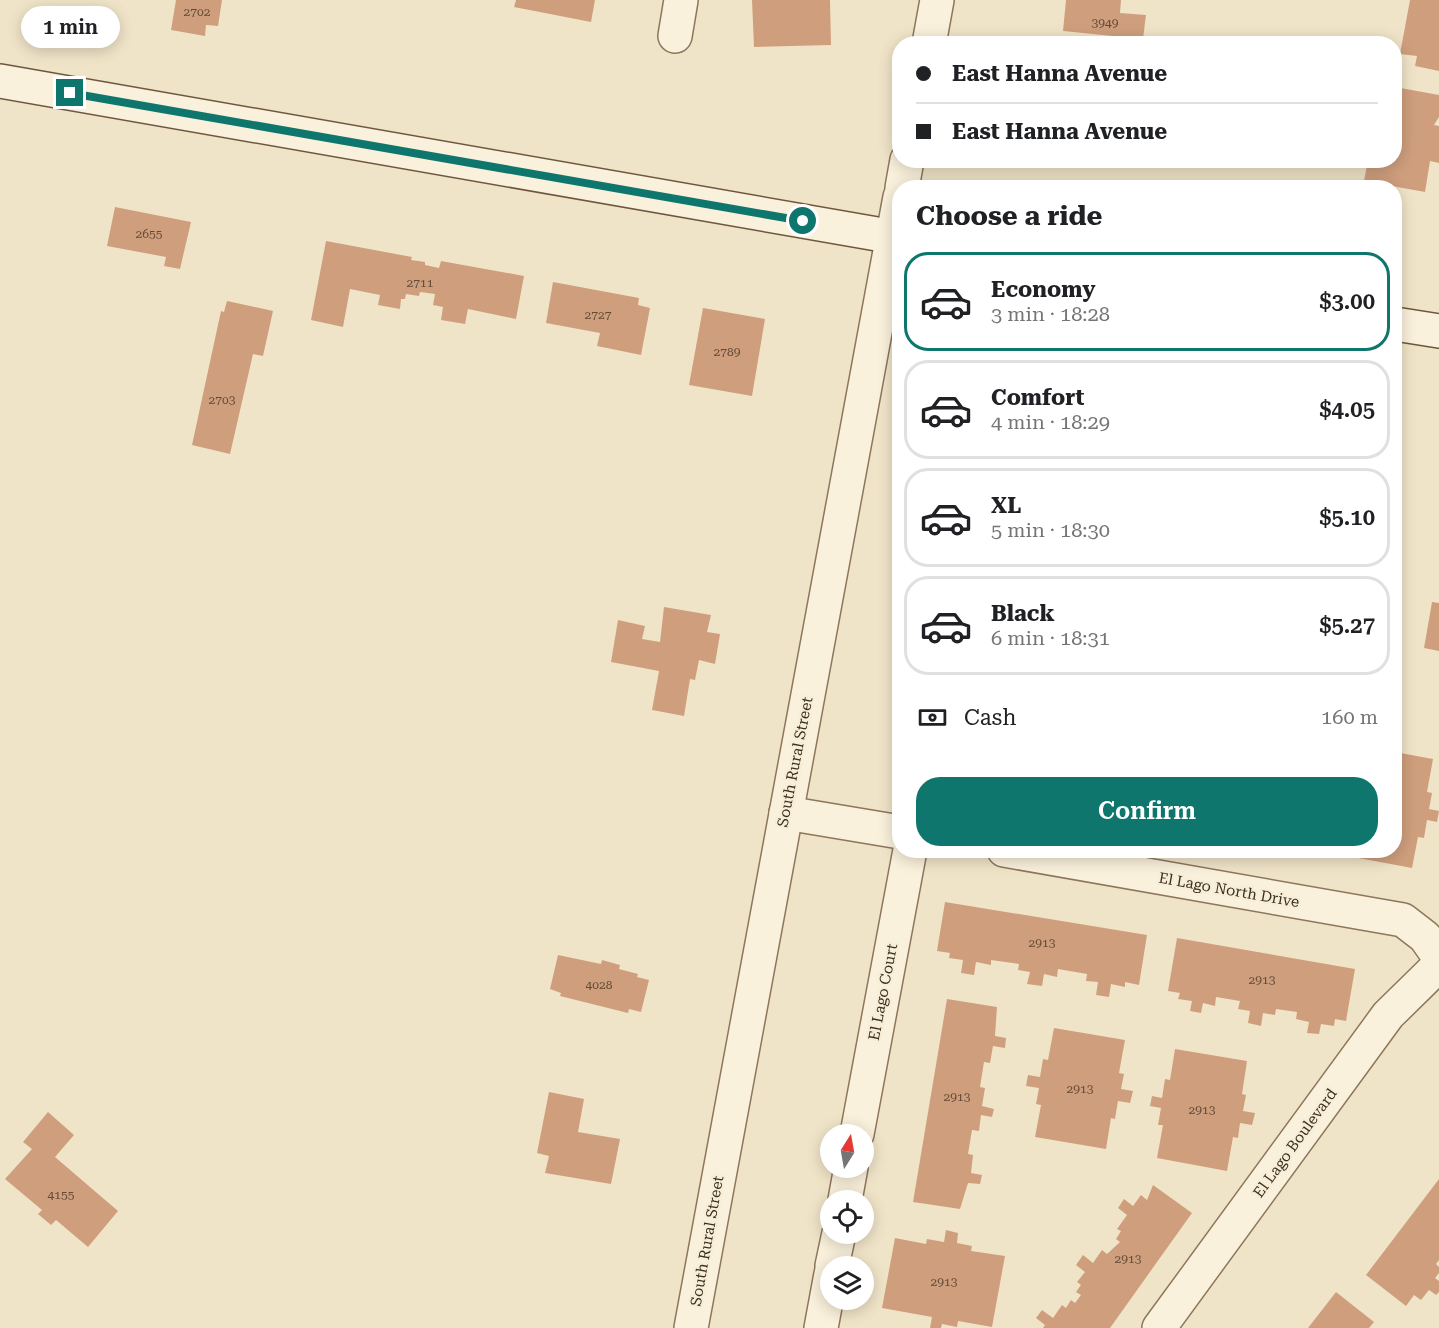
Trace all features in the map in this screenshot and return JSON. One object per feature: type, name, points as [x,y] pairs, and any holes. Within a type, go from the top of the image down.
[{"type":"street","points":[[675,36],[681,0]]},
{"type":"street","points":[[930,36],[937,0]]},
{"type":"street","points":[[0,81],[892,236]]},
{"type":"street","name":"South Rural Street","points":[[691,1328],[892,258]]},
{"type":"street","points":[[1402,325],[1439,331]]},
{"type":"street","points":[[786,813],[892,831]]},
{"type":"street","name":"El Lago Court","points":[[859,1124],[909,858]]},
{"type":"street","name":"El Lago North Drive","points":[[1050,858],[1403,920],[1425,937],[1439,957]]},
{"type":"street","name":"El Lago Boulevard","points":[[1159,1328],[1388,1015],[1439,965]]},
{"type":"street","points":[[821,1328],[824,1310]]},
{"type":"building","points":[[176,0],[222,0],[218,26],[206,25],[205,36],[171,30]]},
{"type":"building","points":[[516,0],[595,0],[591,22],[514,7]]},
{"type":"building","points":[[752,0],[830,0],[831,45],[754,47]]},
{"type":"building","points":[[1066,0],[1121,0],[1120,13],[1146,15],[1143,36],[1113,36],[1063,31]]},
{"type":"building","points":[[1410,0],[1439,0],[1439,71],[1415,66],[1417,56],[1402,54]]},
{"type":"building","points":[[1402,88],[1439,95],[1439,117],[1434,125],[1439,126],[1439,163],[1430,161],[1425,192],[1402,188],[1402,180],[1364,180],[1366,168],[1402,168]]},
{"type":"building","points":[[115,207],[191,222],[180,269],[164,266],[166,257],[107,246]]},
{"type":"building","points":[[326,241],[412,257],[411,260],[425,262],[425,265],[439,268],[441,261],[524,276],[516,319],[468,309],[465,324],[441,320],[443,307],[433,305],[435,294],[420,292],[419,296],[406,294],[405,299],[401,299],[400,309],[378,305],[380,295],[350,289],[343,327],[311,320]]},
{"type":"building","points":[[553,282],[639,298],[638,305],[650,308],[641,355],[597,346],[600,333],[546,323]]},
{"type":"building","points":[[227,301],[273,311],[263,356],[253,354],[230,454],[192,445],[221,311],[224,312]]},
{"type":"building","points":[[703,308],[765,319],[752,396],[689,385]]},
{"type":"building","points":[[1432,602],[1439,603],[1439,651],[1424,648]]},
{"type":"building","points":[[664,607],[711,615],[707,632],[720,634],[715,664],[699,660],[695,680],[690,679],[684,716],[652,710],[659,671],[611,662],[618,620],[645,626],[642,639],[660,642]]},
{"type":"building","points":[[1402,753],[1433,759],[1427,792],[1432,793],[1429,809],[1439,811],[1437,822],[1427,820],[1424,838],[1418,837],[1412,868],[1358,858],[1402,858]]},
{"type":"building","points":[[945,902],[1147,935],[1139,985],[1125,982],[1125,987],[1111,984],[1109,997],[1096,995],[1098,982],[1086,981],[1087,974],[1058,969],[1057,977],[1044,974],[1042,986],[1027,984],[1030,972],[1018,970],[1019,964],[991,960],[991,965],[976,962],[974,975],[961,973],[963,960],[949,958],[950,953],[937,951]]},
{"type":"building","points":[[1177,938],[1355,969],[1346,1021],[1335,1019],[1334,1026],[1321,1024],[1319,1034],[1307,1033],[1309,1022],[1296,1019],[1297,1012],[1276,1009],[1275,1015],[1263,1013],[1261,1026],[1248,1023],[1250,1011],[1238,1009],[1240,1001],[1216,997],[1215,1006],[1203,1003],[1201,1013],[1190,1011],[1192,1001],[1178,999],[1180,993],[1168,991]]},
{"type":"building","points":[[558,955],[601,964],[602,960],[620,965],[619,969],[638,974],[637,977],[649,980],[641,1012],[629,1009],[628,1013],[560,996],[561,993],[550,989]]},
{"type":"building","points":[[947,999],[997,1007],[995,1036],[1006,1038],[1005,1048],[993,1046],[990,1063],[984,1062],[980,1087],[985,1088],[982,1106],[994,1109],[992,1117],[981,1115],[979,1131],[972,1130],[968,1154],[973,1155],[971,1173],[982,1175],[980,1184],[968,1183],[960,1209],[913,1202]]},
{"type":"building","points":[[1054,1028],[1125,1040],[1119,1073],[1124,1074],[1121,1089],[1133,1091],[1130,1103],[1118,1101],[1115,1119],[1111,1118],[1106,1149],[1035,1137],[1041,1105],[1036,1104],[1039,1088],[1026,1086],[1028,1075],[1040,1077],[1043,1059],[1048,1060]]},
{"type":"building","points":[[1175,1049],[1247,1061],[1242,1094],[1246,1095],[1243,1111],[1255,1113],[1252,1125],[1240,1123],[1238,1138],[1233,1137],[1227,1171],[1157,1158],[1163,1125],[1158,1125],[1161,1108],[1150,1106],[1152,1096],[1162,1098],[1165,1079],[1170,1080]]},
{"type":"building","points":[[549,1092],[584,1099],[578,1132],[620,1139],[611,1184],[545,1173],[549,1156],[537,1153]]},
{"type":"building","points":[[48,1112],[74,1135],[55,1157],[118,1211],[88,1247],[56,1220],[51,1225],[38,1214],[42,1210],[5,1179],[32,1149],[23,1142]]},
{"type":"building","points":[[1439,1179],[1439,1260],[1436,1264],[1439,1267],[1439,1273],[1435,1278],[1439,1281],[1439,1292],[1436,1295],[1429,1290],[1421,1300],[1414,1295],[1406,1306],[1366,1275]]},
{"type":"building","points":[[1153,1185],[1192,1213],[1110,1328],[1043,1328],[1045,1325],[1036,1318],[1042,1310],[1053,1318],[1062,1305],[1066,1308],[1071,1300],[1075,1303],[1081,1295],[1076,1292],[1081,1285],[1077,1282],[1085,1272],[1076,1265],[1083,1255],[1093,1263],[1102,1250],[1107,1254],[1120,1242],[1116,1239],[1121,1231],[1117,1229],[1127,1215],[1118,1208],[1124,1199],[1133,1206],[1141,1195],[1147,1200]]},
{"type":"building","points":[[946,1230],[958,1233],[957,1243],[972,1246],[971,1251],[1005,1256],[992,1327],[958,1321],[957,1327],[942,1324],[941,1328],[930,1328],[932,1317],[882,1308],[895,1238],[926,1244],[927,1239],[944,1242]]},
{"type":"building","points":[[1336,1292],[1374,1322],[1369,1328],[1308,1328]]},
{"type":"route","points":[[70,93],[803,221]]}]
